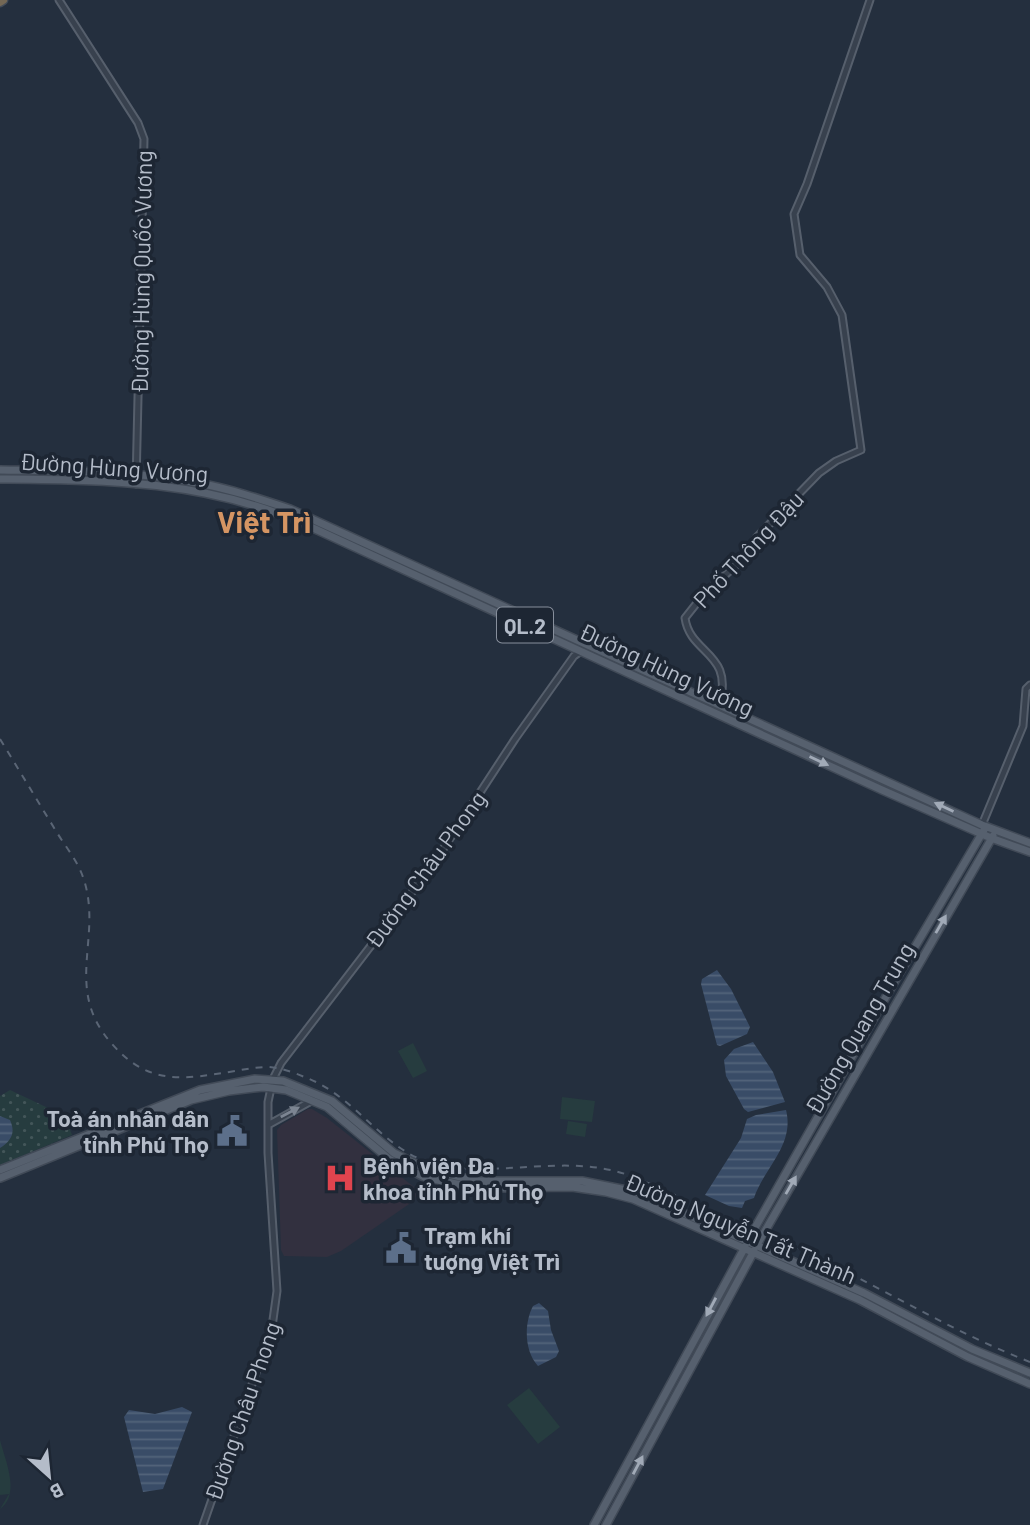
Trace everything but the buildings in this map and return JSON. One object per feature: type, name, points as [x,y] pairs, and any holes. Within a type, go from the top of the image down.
[{"type":"main road","name":"Đường Hùng Vương","points":[[0,470],[215,486],[290,509],[800,742],[983,828],[1001,842],[1030,852]]},
{"type":"main road","name":"Đường Hùng Vương","points":[[0,478],[136,480],[200,491],[247,502],[278,513],[796,750],[983,828]]},
{"type":"main road","points":[[796,750],[800,742]]},
{"type":"main road","name":"Đường Quang Trung","points":[[594,1525],[746,1244],[983,828]]},
{"type":"main road","name":"Đường Hùng Vương","points":[[993,834],[1030,843]]},
{"type":"main road","name":"Đường Quang Trung","points":[[606,1525],[755,1248],[993,834]]},
{"type":"main road","points":[[985,849],[1001,842]]},
{"type":"main road","name":"Đường Nguyễn Tất Thành","points":[[0,1170],[228,1083],[273,1079],[317,1093],[394,1153],[424,1168],[477,1181],[572,1180],[606,1184],[636,1192],[972,1349],[1030,1373]]},
{"type":"main road","name":"Đường Nguyễn Tất Thành","points":[[0,1178],[180,1100],[229,1091],[271,1088],[286,1090],[313,1100],[353,1122]]},
{"type":"main road","name":"Đường Nguyễn Tất Thành","points":[[833,1283],[968,1356],[1030,1384]]},
{"type":"main road","points":[[724,1284],[733,1288]]},
{"type":"street","name":"Đường Hùng Quốc Vương","points":[[59,0],[138,123],[144,139],[136,480]]},
{"type":"street","name":"Phố Thông Đậu","points":[[719,705],[724,689],[722,674],[689,632],[685,618],[704,594],[736,567],[751,549],[755,538],[805,486],[823,470],[860,450],[842,315],[827,286],[800,256],[794,218],[870,0]]},
{"type":"street","name":"Đường Châu Phong","points":[[273,1079],[281,1063],[432,866],[515,738],[577,652]]},
{"type":"street","points":[[983,828],[1023,726],[1026,688],[1030,685]]},
{"type":"street","name":"Đường Châu Phong","points":[[203,1525],[275,1315],[277,1290],[268,1125],[271,1088]]},
{"type":"street","points":[[268,1125],[313,1100]]},
{"type":"shaded area","name":"Bệnh viện Đa khoa tỉnh Phú Thọ","points":[[308,1109],[327,1118],[414,1187],[416,1193],[415,1200],[341,1251],[327,1257],[284,1256],[281,1250],[277,1130]]},
{"type":"green space","points":[[413,1043],[427,1071],[413,1078],[398,1051]]},
{"type":"green space","points":[[10,1090],[65,1116],[72,1135],[0,1165],[0,1096]]},
{"type":"green space","points":[[562,1097],[595,1101],[592,1122],[560,1119]]},
{"type":"green space","points":[[568,1121],[587,1124],[585,1137],[566,1134]]},
{"type":"green space","points":[[529,1388],[560,1427],[538,1444],[507,1405]]},
{"type":"green space","points":[[0,1440],[11,1486],[10,1495],[0,1509],[9,1494],[0,1495]]},
{"type":"water","points":[[717,970],[731,989],[750,1027],[747,1034],[720,1046],[717,1045],[701,984],[702,979]]},
{"type":"water","points":[[753,1042],[773,1072],[785,1102],[748,1112],[726,1076],[724,1060],[734,1049]]},
{"type":"water","points":[[786,1110],[788,1123],[782,1145],[754,1198],[745,1201],[742,1208],[729,1206],[705,1195],[741,1138],[747,1119]]},
{"type":"water","points":[[0,1116],[10,1120],[13,1129],[10,1139],[0,1148]]},
{"type":"water","points":[[539,1303],[548,1311],[551,1330],[559,1351],[556,1357],[538,1366],[530,1353],[527,1328],[533,1306]]},
{"type":"water","points":[[182,1407],[192,1412],[163,1489],[143,1492],[124,1417],[129,1410],[155,1414]]},
{"type":"railway","points":[[0,739],[83,877],[89,921],[86,982],[89,1003],[97,1023],[112,1044],[140,1067],[169,1077],[200,1076],[260,1067],[288,1071],[324,1086],[397,1146],[428,1162],[476,1169],[578,1166],[628,1175],[807,1252],[945,1324],[1030,1362]]},
{"type":"place","name":"Toà án nhân dân tỉnh Phú Thọ","points":[[232,1131]]},
{"type":"place","name":"Bệnh viện Đa khoa tỉnh Phú Thọ","points":[[340,1178]]},
{"type":"place","name":"Trạm khí tượng Việt Trì","points":[[401,1248]]},
{"type":"district","name":"Việt Trì","points":[[264,521]]}]
